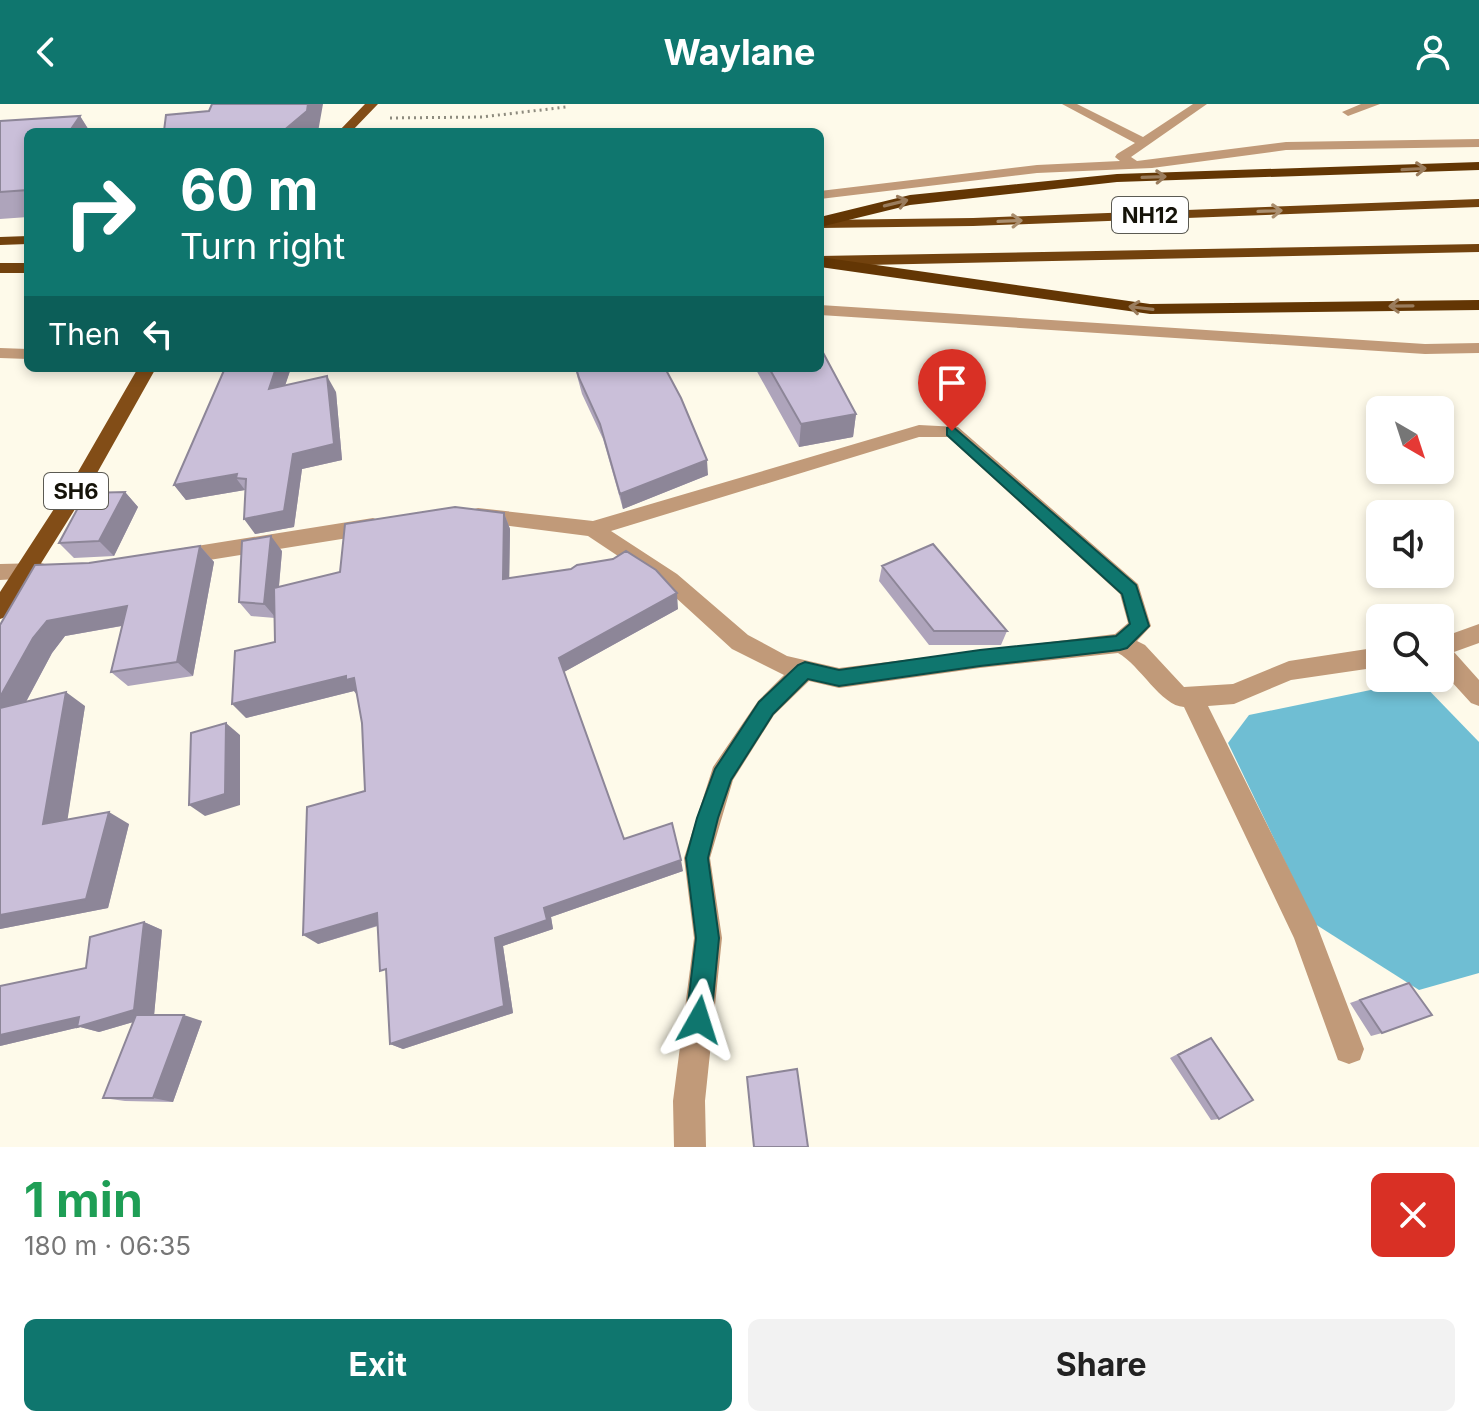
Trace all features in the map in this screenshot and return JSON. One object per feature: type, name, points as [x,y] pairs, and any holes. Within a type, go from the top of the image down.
[{"type":"highway","points":[[824,222],[910,200],[1117,178],[1479,166]]},
{"type":"highway","name":"NH12","points":[[824,223],[973,222],[1479,203]]},
{"type":"highway","points":[[0,241],[24,240]]},
{"type":"highway","name":"NH12","points":[[824,262],[1479,248]]},
{"type":"highway","points":[[824,263],[1150,309],[1479,305]]},
{"type":"highway","points":[[0,268],[24,268]]},
{"type":"main road","points":[[348,128],[372,104]]},
{"type":"main road","name":"SH6","points":[[0,610],[85,477],[145,372]]},
{"type":"street","points":[[1068,104],[1143,142]]},
{"type":"street","points":[[1133,164],[1122,157],[1201,104]]},
{"type":"street","points":[[1348,112],[1374,104]]},
{"type":"street","points":[[824,195],[1037,169],[1133,164],[1286,146],[1479,143]]},
{"type":"street","points":[[824,310],[1409,348],[1479,348]]},
{"type":"street","points":[[0,353],[24,354]]},
{"type":"street","points":[[462,513],[593,529],[919,431],[952,431],[1130,590],[1140,626],[1120,643]]},
{"type":"street","points":[[161,559],[395,523]]},
{"type":"street","points":[[593,529],[670,580],[740,642],[782,665],[839,678],[980,658],[1120,643],[1137,652],[1179,697],[1234,694],[1289,671],[1366,659]]},
{"type":"street","points":[[0,572],[65,570]]},
{"type":"street","points":[[1454,644],[1479,633]]},
{"type":"street","points":[[1454,667],[1479,696]]},
{"type":"street","points":[[690,1147],[689,1101],[708,938],[697,858],[722,775],[766,708],[805,670]]},
{"type":"street","points":[[1191,696],[1306,933],[1349,1049]]},
{"type":"path","points":[[361,115],[415,120],[482,117],[566,107]]},
{"type":"water","points":[[1366,691],[1431,692],[1479,742],[1479,973],[1419,990],[1315,924],[1228,743],[1249,715]]},
{"type":"building","points":[[212,104],[308,104],[307,111],[287,128],[164,128],[166,115],[209,111]]},
{"type":"building","points":[[80,116],[72,128],[24,128],[24,190],[0,192],[0,121]]},
{"type":"building","points":[[824,354],[856,414],[801,424],[771,372],[824,372]]},
{"type":"building","points":[[223,372],[275,372],[269,389],[327,376],[334,444],[293,454],[284,511],[244,519],[246,479],[236,478],[237,474],[174,485]]},
{"type":"building","points":[[577,372],[667,372],[707,460],[620,494],[600,424]]},
{"type":"building","points":[[125,492],[99,541],[59,543],[86,493]]},
{"type":"building","points":[[455,507],[504,513],[503,579],[571,569],[577,565],[613,559],[626,551],[656,570],[677,593],[559,658],[624,839],[672,823],[681,860],[544,908],[547,920],[495,938],[504,1006],[390,1044],[386,969],[380,971],[377,913],[303,935],[307,807],[365,791],[362,723],[354,678],[346,680],[346,676],[232,704],[235,651],[275,642],[274,588],[340,572],[345,524]]},
{"type":"building","points":[[271,536],[264,604],[239,602],[242,541]]},
{"type":"building","points":[[933,544],[1007,631],[934,631],[882,566]]},
{"type":"building","points":[[200,546],[177,662],[111,672],[127,606],[47,621],[33,638],[0,697],[0,625],[35,565],[89,563]]},
{"type":"building","points":[[66,692],[43,824],[109,812],[86,899],[0,915],[0,708]]},
{"type":"building","points":[[226,723],[225,794],[189,805],[191,733]]},
{"type":"building","points":[[144,922],[134,1010],[77,1027],[79,1017],[0,1035],[0,986],[86,968],[90,937]]},
{"type":"building","points":[[1409,983],[1432,1015],[1382,1033],[1360,1000]]},
{"type":"building","points":[[136,1015],[184,1015],[153,1098],[103,1098]]},
{"type":"building","points":[[1211,1038],[1253,1100],[1219,1119],[1178,1055]]},
{"type":"building","points":[[797,1069],[808,1147],[754,1147],[747,1077]]},
{"type":"route","points":[[699,1020],[708,938],[697,858],[707,818],[722,775],[766,708],[805,670],[839,678],[980,658],[1120,643],[1140,626],[1130,590],[952,431]]}]
